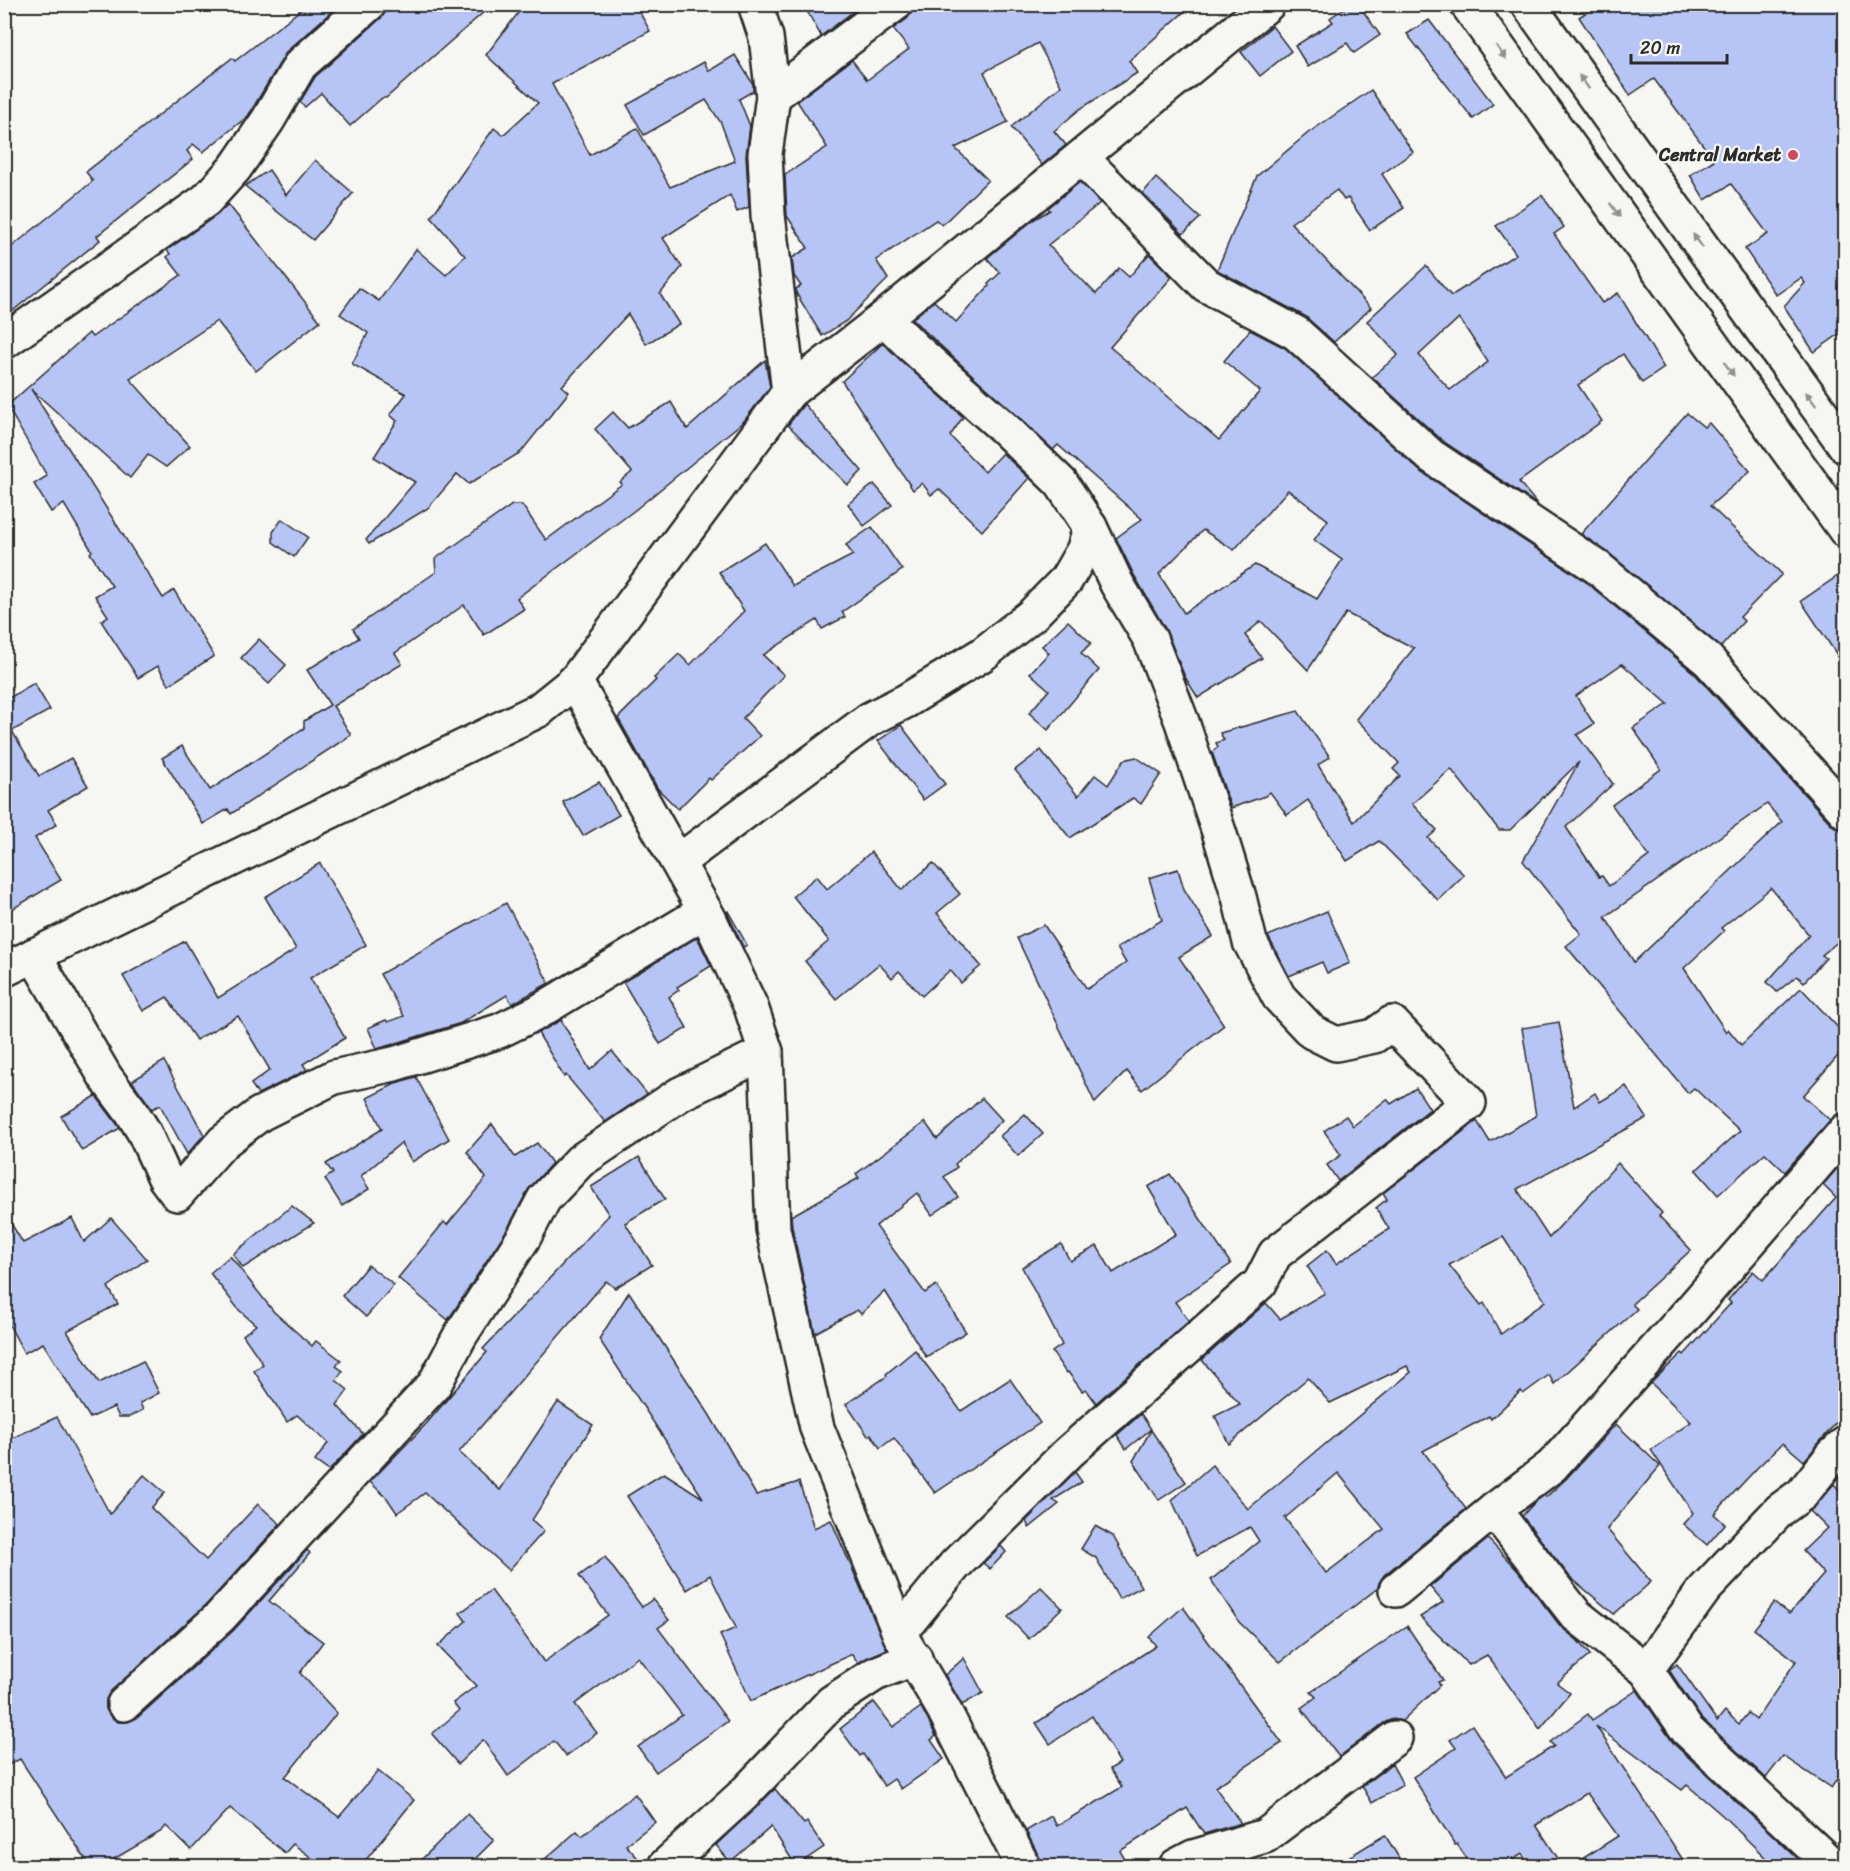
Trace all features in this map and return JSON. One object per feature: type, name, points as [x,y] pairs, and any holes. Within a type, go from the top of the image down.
[{"type":"street","points":[[4,342],[206,200],[235,168],[268,120],[300,65],[369,4]]},
{"type":"street","points":[[755,4],[766,37],[773,96],[765,154],[768,215],[789,392]]},
{"type":"street","points":[[773,96],[895,4]]},
{"type":"street","points":[[4,970],[539,710],[575,681],[789,392],[884,318],[1268,4]]},
{"type":"street","points":[[1467,4],[1845,531]]},
{"type":"street","points":[[1528,4],[1845,447]]},
{"type":"street","points":[[1081,157],[1206,285],[1296,333],[1431,456],[1597,567],[1708,660],[1845,812]]},
{"type":"street","points":[[665,1866],[743,1795],[832,1702],[875,1674],[907,1645],[955,1565],[1068,1453],[1260,1283],[1275,1254],[1469,1103],[1392,1023],[1374,1036],[1336,1044],[1312,1032],[1280,996],[1250,942],[1239,897],[1216,824],[1182,722],[1150,639],[1117,584],[1090,528],[1061,483],[1005,428],[884,318]]},
{"type":"street","points":[[678,862],[870,719],[906,701],[984,654],[1024,622],[1066,580],[1084,549],[1090,528]]},
{"type":"street","points":[[575,681],[705,911],[751,1007],[766,1053],[773,1229],[817,1428],[907,1645],[944,1710],[1023,1866]]},
{"type":"street","points":[[34,955],[100,1070],[139,1123],[165,1179],[177,1194],[223,1142],[268,1109],[334,1077],[394,1064],[499,1031],[538,1012],[705,911]]},
{"type":"street","points":[[124,1704],[220,1617],[434,1385],[460,1336],[524,1237],[544,1198],[580,1161],[680,1094],[766,1053]]},
{"type":"street","points":[[1396,1590],[1552,1466],[1707,1293],[1845,1130]]},
{"type":"street","points":[[1646,1670],[1704,1590],[1780,1510],[1802,1494],[1845,1443]]},
{"type":"street","points":[[1494,1510],[1576,1615],[1646,1670],[1687,1730],[1833,1866]]},
{"type":"street","points":[[1176,1866],[1193,1857],[1265,1836],[1395,1738]]},
{"type":"building","points":[[308,4],[340,4],[287,51],[248,116],[203,152],[193,144],[187,151],[193,159],[97,236],[100,240],[4,318],[4,253],[93,181],[86,172],[232,58],[235,61]]},
{"type":"building","points":[[387,4],[493,4],[386,98],[382,98],[350,126],[321,93],[305,107],[300,102],[315,77],[381,18],[387,10]]},
{"type":"building","points":[[525,4],[635,4],[650,31],[552,84],[590,155],[637,128],[670,187],[735,161],[721,123],[706,100],[644,135],[627,105],[704,62],[709,71],[735,55],[753,84],[753,91],[739,99],[750,126],[746,155],[749,207],[737,212],[730,195],[663,238],[682,267],[660,294],[679,324],[646,344],[628,314],[562,386],[569,392],[521,452],[469,484],[457,474],[428,508],[369,544],[366,540],[415,482],[374,457],[397,421],[390,415],[406,394],[352,364],[368,333],[340,314],[359,288],[379,301],[416,249],[446,275],[465,256],[431,217],[494,128],[503,135],[538,103],[486,55]]},
{"type":"building","points":[[803,4],[863,4],[821,36]]},
{"type":"building","points":[[913,4],[1193,4],[1129,61],[1137,73],[1080,109],[1054,131],[1066,145],[1042,165],[1011,127],[1061,86],[1038,43],[984,72],[1008,122],[955,148],[988,180],[942,225],[936,220],[876,260],[888,279],[846,321],[822,336],[796,293],[796,289],[801,286],[794,276],[792,258],[808,248],[787,216],[785,175],[827,147],[797,101],[852,60],[867,80],[909,49],[893,29],[907,19],[912,12]]},
{"type":"building","points":[[1350,4],[1358,4],[1380,35],[1354,53],[1347,43],[1308,67],[1295,46],[1333,22],[1330,18]]},
{"type":"building","name":"Central Market","points":[[1599,4],[1845,4],[1845,330],[1814,352],[1784,306],[1805,283],[1801,278],[1776,295],[1745,249],[1768,234],[1731,184],[1705,200],[1690,175],[1714,160],[1654,79],[1630,95],[1579,17]]},
{"type":"building","points":[[1429,20],[1493,104],[1473,119],[1407,34]]},
{"type":"building","points":[[1272,26],[1291,51],[1260,76],[1241,52]]},
{"type":"building","points":[[1371,90],[1413,152],[1382,174],[1404,208],[1370,230],[1348,198],[1344,200],[1337,190],[1291,223],[1371,308],[1334,342],[1305,316],[1217,270],[1257,176],[1308,133]]},
{"type":"building","points":[[315,160],[353,193],[313,240],[245,186],[269,170],[286,195]]},
{"type":"building","points":[[1156,178],[1200,218],[1183,234],[1143,193]]},
{"type":"building","points":[[1080,182],[1100,203],[1048,245],[1096,294],[1119,268],[1129,277],[1149,254],[1172,277],[1110,347],[1219,440],[1260,391],[1224,361],[1250,330],[1285,348],[1420,471],[1586,582],[1695,674],[1832,825],[1845,830],[1845,936],[1822,955],[1826,958],[1804,982],[1797,976],[1777,992],[1767,982],[1809,935],[1771,888],[1721,928],[1724,931],[1684,968],[1726,1032],[1728,1029],[1741,1045],[1801,988],[1845,1035],[1845,1048],[1803,1096],[1830,1120],[1785,1172],[1765,1153],[1718,1195],[1696,1170],[1740,1131],[1694,1088],[1688,1093],[1566,946],[1581,934],[1523,861],[1579,762],[1510,830],[1499,830],[1451,769],[1412,804],[1437,830],[1428,838],[1464,875],[1438,900],[1379,841],[1347,861],[1308,800],[1287,815],[1270,792],[1265,796],[1231,808],[1212,752],[1218,747],[1216,743],[1224,740],[1220,733],[1298,711],[1330,757],[1318,765],[1354,822],[1400,776],[1393,769],[1399,763],[1356,719],[1414,648],[1346,613],[1308,670],[1261,621],[1245,635],[1262,658],[1198,698],[1185,677],[1166,630],[1134,575],[1116,538],[1142,519],[1058,445],[1053,450],[912,319],[934,301],[956,322],[1000,273],[987,258],[1033,220],[1050,210],[1048,208]],"holes":[[[1288,490],[1328,520],[1314,540],[1342,560],[1317,599],[1255,565],[1184,613],[1159,574],[1203,530],[1234,550]],[[1622,664],[1668,704],[1633,728],[1661,769],[1612,805],[1649,856],[1609,886],[1602,876],[1599,877],[1566,827],[1613,784],[1577,735],[1594,724],[1576,696]],[[1767,804],[1782,822],[1634,962],[1605,917]]]},
{"type":"building","points":[[1542,195],[1564,227],[1554,234],[1602,303],[1618,293],[1664,368],[1642,383],[1623,354],[1578,385],[1602,421],[1519,482],[1538,505],[1443,441],[1372,377],[1398,355],[1367,321],[1426,266],[1451,296],[1516,254],[1496,226]],"holes":[[[1459,318],[1488,362],[1450,390],[1419,355]]]},
{"type":"building","points":[[228,204],[320,321],[256,371],[217,321],[130,379],[190,446],[166,467],[148,455],[130,478],[31,389],[163,598],[174,590],[214,656],[169,685],[158,666],[138,678],[101,621],[108,616],[95,596],[112,586],[90,553],[92,551],[64,504],[51,512],[34,484],[47,476],[7,406],[89,333],[92,337],[181,275],[167,257],[170,254],[167,250],[217,215]]},
{"type":"building","points":[[883,343],[963,417],[950,436],[985,472],[1002,453],[1029,478],[982,531],[939,489],[931,495],[922,483],[913,490],[842,381]]},
{"type":"building","points":[[765,360],[770,387],[744,421],[635,510],[517,598],[524,609],[484,635],[464,605],[395,653],[402,664],[333,706],[351,735],[231,814],[228,809],[203,824],[162,758],[182,746],[210,790],[304,728],[304,721],[330,705],[307,670],[359,638],[353,629],[436,572],[435,559],[512,505],[522,505],[546,540],[622,484],[620,482],[632,472],[595,429],[613,412],[628,428],[671,402],[687,429]]},
{"type":"building","points":[[804,404],[862,471],[848,485],[788,425]]},
{"type":"building","points":[[1687,413],[1704,427],[1709,423],[1750,471],[1710,506],[1782,574],[1740,617],[1744,621],[1721,647],[1609,553],[1581,534]]},
{"type":"building","points":[[874,484],[892,505],[864,526],[848,504]]},
{"type":"building","points":[[282,519],[308,537],[294,557],[273,542],[273,532]]},
{"type":"building","points":[[872,527],[902,570],[842,612],[845,617],[822,629],[817,620],[763,655],[784,675],[743,718],[760,736],[711,780],[709,778],[678,809],[658,789],[618,718],[679,654],[690,665],[744,611],[719,572],[765,543],[793,586],[853,555],[846,545]]},
{"type":"building","points":[[1845,571],[1845,667],[1801,601]]},
{"type":"building","points":[[1068,621],[1091,643],[1081,653],[1099,670],[1048,730],[1029,713],[1049,690],[1030,673],[1049,653],[1042,646]]},
{"type":"building","points":[[259,639],[286,665],[269,684],[241,658]]},
{"type":"building","points":[[34,683],[50,710],[12,731],[39,776],[71,758],[88,786],[48,810],[57,824],[35,838],[61,880],[4,914],[4,701]]},
{"type":"building","points":[[901,725],[945,784],[923,800],[878,741]]},
{"type":"building","points":[[1041,750],[1078,796],[1095,775],[1108,785],[1124,760],[1136,757],[1161,774],[1141,804],[1133,798],[1070,838],[1015,770]]},
{"type":"building","points":[[599,782],[619,815],[583,836],[563,802]]},
{"type":"building","points":[[871,852],[902,890],[933,863],[960,894],[937,913],[981,966],[961,983],[950,970],[922,996],[899,971],[892,978],[879,964],[836,999],[805,961],[829,941],[793,896],[817,876],[827,889]]},
{"type":"building","points":[[320,863],[366,945],[310,978],[345,1038],[303,1064],[307,1070],[258,1094],[251,1084],[270,1070],[238,1016],[196,1040],[167,997],[143,1011],[123,976],[185,941],[218,998],[296,949],[265,897]]},
{"type":"building","points":[[1178,869],[1184,889],[1213,936],[1179,957],[1224,1025],[1142,1090],[1127,1071],[1095,1103],[1017,938],[1044,925],[1087,989],[1126,963],[1117,948],[1162,920],[1149,878]]},
{"type":"building","points":[[506,903],[549,983],[512,1004],[507,995],[461,1023],[377,1049],[368,1028],[386,1020],[388,1022],[404,1016],[380,974]]},
{"type":"building","points":[[1327,911],[1350,963],[1327,973],[1322,962],[1289,976],[1268,936]]},
{"type":"building","points":[[727,912],[747,945],[743,947]]},
{"type":"building","points":[[697,937],[711,966],[677,987],[679,990],[669,997],[687,1028],[660,1044],[623,982]]},
{"type":"building","points":[[561,1020],[590,1070],[612,1051],[647,1094],[605,1122],[566,1075],[564,1077],[538,1033]]},
{"type":"building","points":[[1559,1022],[1574,1107],[1595,1093],[1600,1102],[1626,1086],[1647,1118],[1517,1189],[1549,1238],[1618,1163],[1662,1213],[1659,1216],[1691,1250],[1632,1304],[1637,1309],[1554,1384],[1549,1375],[1523,1394],[1521,1391],[1491,1419],[1489,1416],[1423,1451],[1466,1509],[1384,1575],[1378,1588],[1280,1662],[1239,1622],[1211,1580],[1259,1541],[1250,1527],[1197,1556],[1172,1500],[1212,1465],[1248,1509],[1411,1372],[1407,1366],[1330,1403],[1308,1378],[1229,1444],[1215,1416],[1240,1404],[1202,1360],[1266,1303],[1280,1319],[1325,1293],[1307,1266],[1327,1250],[1336,1264],[1389,1229],[1376,1208],[1387,1199],[1383,1193],[1477,1121],[1490,1142],[1536,1116],[1522,1028]],"holes":[[[1503,1237],[1545,1301],[1501,1334],[1484,1303],[1481,1305],[1449,1265]],[[1338,1473],[1384,1529],[1326,1573],[1285,1518]]]},
{"type":"building","points":[[164,1061],[204,1135],[187,1154],[160,1105],[152,1109],[132,1081]]},
{"type":"building","points":[[416,1077],[449,1139],[412,1162],[401,1143],[361,1176],[369,1189],[342,1206],[325,1179],[333,1173],[326,1164],[382,1129],[367,1098],[392,1084]]},
{"type":"building","points":[[1416,1088],[1430,1109],[1338,1181],[1327,1165],[1341,1155],[1324,1131],[1346,1116],[1353,1126],[1387,1099],[1391,1104]]},
{"type":"building","points":[[96,1096],[120,1128],[82,1151],[61,1116]]},
{"type":"building","points":[[982,1098],[1002,1120],[955,1164],[957,1167],[944,1177],[958,1197],[932,1215],[917,1193],[876,1226],[925,1293],[936,1285],[966,1332],[926,1357],[885,1291],[861,1314],[857,1310],[815,1333],[791,1216],[859,1178],[856,1174],[925,1122],[937,1139]]},
{"type":"building","points":[[1025,1114],[1043,1134],[1018,1156],[1000,1136]]},
{"type":"building","points":[[492,1124],[515,1157],[537,1143],[552,1163],[528,1190],[508,1228],[448,1320],[398,1278],[444,1222],[447,1225],[486,1178],[467,1152]]},
{"type":"building","points":[[639,1157],[665,1199],[625,1223],[652,1265],[615,1288],[606,1281],[459,1452],[500,1490],[558,1402],[593,1425],[532,1520],[544,1531],[509,1570],[425,1493],[397,1513],[387,1498],[370,1482],[427,1423],[487,1352],[483,1349],[609,1215],[591,1187]]},
{"type":"building","points":[[1845,1159],[1845,1412],[1804,1461],[1783,1443],[1758,1467],[1714,1514],[1725,1524],[1707,1545],[1683,1524],[1693,1513],[1651,1450],[1691,1422],[1651,1383],[1682,1353],[1684,1355],[1731,1303],[1728,1300],[1753,1271],[1763,1280],[1836,1198],[1823,1185]]},
{"type":"building","points":[[1170,1174],[1231,1264],[1175,1302],[1189,1321],[1096,1403],[1086,1389],[1082,1391],[1068,1372],[1066,1373],[1052,1352],[1062,1345],[1022,1267],[1061,1244],[1070,1261],[1097,1246],[1113,1273],[1176,1234],[1148,1187]]},
{"type":"building","points":[[292,1206],[314,1223],[243,1268],[233,1254]]},
{"type":"building","points":[[4,1212],[23,1243],[72,1218],[84,1242],[111,1218],[147,1259],[108,1287],[118,1304],[67,1331],[99,1383],[143,1361],[159,1393],[140,1403],[143,1410],[129,1417],[119,1417],[114,1407],[90,1418],[43,1343],[24,1353],[4,1315]]},
{"type":"building","points":[[230,1256],[274,1312],[312,1346],[316,1341],[341,1360],[336,1366],[343,1371],[336,1380],[348,1390],[337,1405],[363,1434],[329,1471],[315,1461],[328,1443],[297,1415],[287,1422],[254,1371],[263,1364],[243,1335],[256,1325],[239,1310],[210,1273]]},
{"type":"building","points":[[368,1265],[394,1285],[366,1317],[342,1296]]},
{"type":"building","points":[[629,1292],[709,1414],[756,1495],[799,1482],[814,1528],[831,1520],[887,1649],[858,1663],[852,1654],[751,1701],[720,1635],[736,1628],[710,1575],[687,1590],[627,1496],[664,1473],[703,1498],[599,1339]]},
{"type":"building","points":[[915,1350],[961,1411],[1010,1379],[1040,1423],[935,1493],[894,1438],[880,1448],[871,1434],[868,1436],[846,1404],[887,1376],[886,1374]]},
{"type":"building","points":[[1141,1414],[1151,1429],[1126,1449],[1117,1435]]},
{"type":"building","points":[[57,1417],[110,1514],[144,1475],[165,1493],[151,1508],[206,1560],[258,1504],[280,1524],[207,1604],[111,1691],[106,1699],[106,1709],[118,1722],[127,1722],[137,1718],[233,1631],[307,1550],[310,1553],[269,1601],[323,1642],[300,1673],[337,1713],[285,1777],[339,1817],[378,1771],[414,1800],[361,1866],[323,1866],[293,1844],[285,1853],[230,1808],[191,1850],[166,1826],[162,1831],[102,1866],[90,1866],[20,1759],[4,1767],[4,1442]]},
{"type":"building","points":[[1616,1424],[1660,1466],[1607,1529],[1651,1582],[1614,1614],[1570,1577],[1522,1516],[1536,1501],[1545,1495],[1546,1497],[1566,1479]]},
{"type":"building","points":[[1151,1430],[1186,1482],[1159,1500],[1133,1461]]},
{"type":"building","points":[[1075,1472],[1082,1482],[1053,1500],[1059,1504],[1029,1528],[1026,1521]]},
{"type":"building","points":[[1834,1484],[1845,1496],[1845,1768],[1831,1788],[1783,1756],[1766,1778],[1701,1718],[1669,1670],[1677,1664],[1717,1721],[1725,1711],[1739,1724],[1748,1713],[1756,1720],[1796,1661],[1754,1629],[1774,1603],[1789,1614],[1824,1574],[1803,1551],[1827,1528],[1810,1511]]},
{"type":"building","points":[[1095,1526],[1113,1536],[1141,1587],[1119,1599],[1096,1558],[1081,1549]]},
{"type":"building","points":[[1488,1539],[1518,1571],[1561,1627],[1590,1655],[1557,1683],[1570,1693],[1540,1729],[1487,1655],[1469,1665],[1420,1617],[1443,1602],[1430,1587]]},
{"type":"building","points":[[1001,1546],[1006,1552],[990,1569],[983,1563]]},
{"type":"building","points":[[605,1557],[642,1607],[653,1599],[669,1620],[658,1628],[728,1721],[656,1772],[638,1747],[682,1715],[638,1657],[575,1704],[597,1733],[566,1756],[554,1741],[508,1776],[483,1740],[458,1764],[432,1734],[459,1711],[453,1703],[476,1686],[438,1646],[466,1621],[460,1613],[491,1590],[544,1662],[608,1615],[579,1576]]},
{"type":"building","points":[[1041,1587],[1062,1608],[1029,1639],[1008,1617]]},
{"type":"building","points":[[1183,1607],[1282,1743],[1215,1787],[1241,1823],[1204,1834],[1187,1808],[1120,1851],[1129,1866],[1044,1866],[1026,1831],[1051,1816],[1057,1826],[1122,1787],[1110,1769],[1120,1763],[1092,1716],[1050,1744],[1036,1723],[1156,1646],[1149,1637]]},
{"type":"building","points":[[1407,1626],[1443,1680],[1438,1682],[1440,1685],[1402,1721],[1393,1719],[1384,1723],[1339,1757],[1301,1708],[1316,1697],[1311,1692]]},
{"type":"building","points":[[964,1658],[983,1693],[962,1705],[945,1675]]},
{"type":"building","points":[[1637,1690],[1674,1744],[1806,1866],[1774,1866],[1722,1815],[1687,1785],[1682,1790],[1596,1726],[1687,1866],[1571,1866],[1618,1836],[1587,1793],[1536,1825],[1563,1866],[1529,1866],[1522,1854],[1503,1866],[1472,1866],[1457,1844],[1455,1845],[1413,1777],[1456,1748],[1450,1740],[1472,1725],[1506,1777],[1554,1746],[1550,1742],[1588,1714],[1592,1720]]},
{"type":"building","points":[[874,1702],[893,1727],[921,1707],[936,1736],[931,1740],[944,1759],[901,1789],[894,1779],[884,1786],[863,1754],[860,1756],[840,1729]]},
{"type":"building","points":[[1392,1764],[1403,1785],[1372,1803],[1362,1786]]},
{"type":"building","points":[[775,1789],[804,1824],[807,1822],[824,1847],[796,1866],[771,1827],[730,1862],[716,1845]]},
{"type":"building","points":[[635,1794],[655,1822],[626,1845],[645,1866],[537,1866],[577,1831],[582,1836]]},
{"type":"building","points":[[467,1814],[494,1840],[468,1866],[415,1866]]},
{"type":"building","points":[[1385,1835],[1404,1866],[1334,1866]]},
{"type":"place","name":"Central Market","points":[[1793,155]]}]
